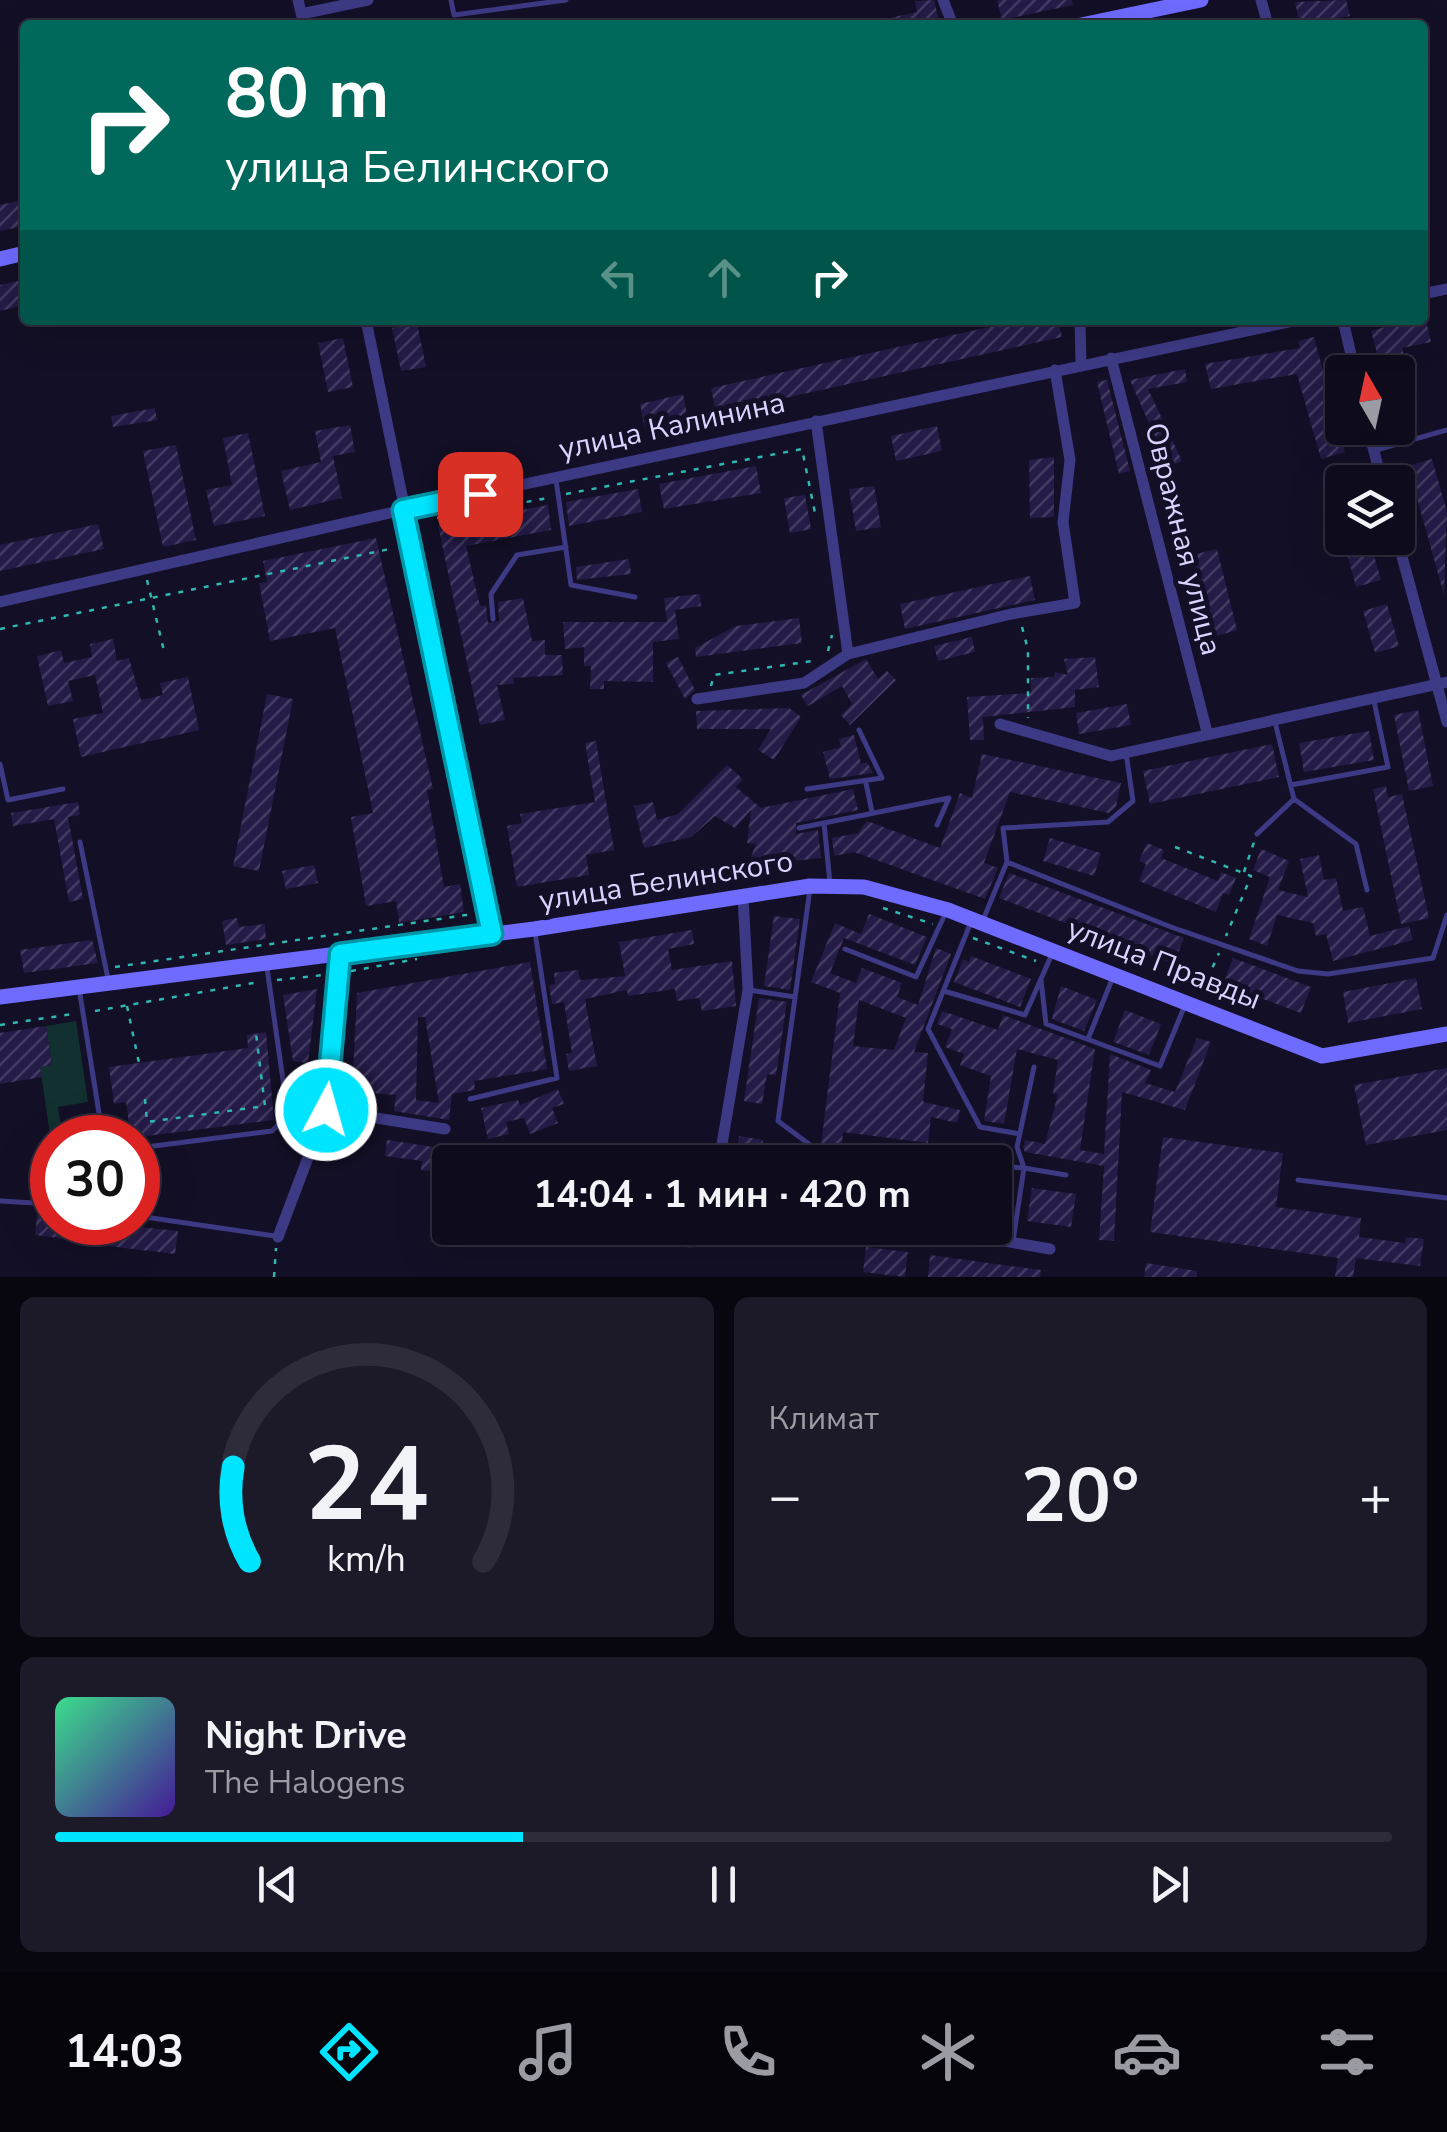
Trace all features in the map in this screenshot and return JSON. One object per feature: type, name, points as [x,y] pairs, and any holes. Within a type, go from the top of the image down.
[{"type":"street","points":[[298,0],[303,19],[368,0]]},
{"type":"street","points":[[1105,20],[1201,0]]},
{"type":"street","points":[[367,325],[492,934]]},
{"type":"street","points":[[1080,325],[1081,364]]},
{"type":"street","name":"улица Калинина","points":[[0,602],[403,510],[1273,325]]},
{"type":"street","points":[[1344,325],[1351,355]]},
{"type":"street","name":"Овражная улица","points":[[1111,358],[1207,732]]},
{"type":"street","points":[[702,698],[804,683],[848,654],[1011,614],[1075,603],[1063,522],[1070,460],[1055,370]]},
{"type":"street","points":[[816,421],[848,654]]},
{"type":"street","points":[[1372,445],[1377,465]]},
{"type":"street","points":[[1402,555],[1442,683],[1447,722]]},
{"type":"street","points":[[1000,724],[1111,756],[1442,683]]},
{"type":"street","name":"улица Белинского","points":[[0,997],[78,986],[107,975],[340,954],[534,929],[810,886],[864,886]]},
{"type":"street","name":"улица Правды","points":[[864,886],[948,910],[1051,958],[1114,974],[1322,1056],[1447,1034]]},
{"type":"street","points":[[722,1145],[748,990],[743,896]]},
{"type":"street","points":[[278,1236],[326,1110],[340,954]]},
{"type":"street","points":[[326,1110],[445,1129]]},
{"type":"street","points":[[1013,1241],[1050,1248]]},
{"type":"lane","points":[[451,0],[454,15],[566,0]]},
{"type":"lane","points":[[1373,451],[1447,430]]},
{"type":"lane","points":[[556,477],[571,585],[635,597]]},
{"type":"lane","points":[[493,619],[492,594],[517,554],[566,547]]},
{"type":"lane","points":[[1291,786],[1388,767],[1373,698]]},
{"type":"lane","points":[[1274,719],[1294,799],[1356,844],[1368,890]]},
{"type":"lane","points":[[806,790],[866,784],[882,778],[859,730]]},
{"type":"lane","points":[[1020,1134],[980,1127],[928,1030],[966,936],[1007,862],[1003,828],[1108,822],[1133,801],[1126,752]]},
{"type":"lane","points":[[0,764],[8,800],[63,789]]},
{"type":"lane","points":[[866,784],[872,812]]},
{"type":"lane","points":[[800,828],[948,798],[937,825]]},
{"type":"lane","points":[[1257,834],[1294,799]]},
{"type":"lane","points":[[824,823],[830,886]]},
{"type":"lane","points":[[80,842],[107,975]]},
{"type":"lane","points":[[1007,862],[1223,945],[1298,970],[1328,974],[1433,958],[1447,914]]},
{"type":"lane","points":[[810,886],[778,1121],[810,1145]]},
{"type":"lane","points":[[845,949],[916,977],[948,910]]},
{"type":"lane","points":[[470,1099],[557,1078],[534,929]]},
{"type":"lane","points":[[944,991],[1025,1015],[1051,958]]},
{"type":"lane","points":[[160,1145],[272,1132],[288,1115],[266,960]]},
{"type":"lane","points":[[1088,1039],[1114,974]]},
{"type":"lane","points":[[1041,980],[1046,1024],[1160,1066],[1191,1004]]},
{"type":"lane","points":[[78,986],[99,1115]]},
{"type":"lane","points":[[748,990],[796,996]]},
{"type":"lane","points":[[1013,1241],[1024,1168],[1018,1147],[1034,1067]]},
{"type":"lane","points":[[1012,1167],[1066,1174]]},
{"type":"lane","points":[[1298,1180],[1447,1198]]},
{"type":"lane","points":[[0,1201],[30,1203]]},
{"type":"lane","points":[[160,1219],[278,1236]]},
{"type":"path","points":[[437,518],[802,448],[817,523]]},
{"type":"path","points":[[0,630],[390,549]]},
{"type":"path","points":[[144,569],[164,651]]},
{"type":"path","points":[[1011,614],[1022,625],[1028,650],[1028,729]]},
{"type":"path","points":[[826,654],[832,629]]},
{"type":"path","points":[[702,698],[714,675],[817,660]]},
{"type":"path","points":[[1243,874],[1257,834]]},
{"type":"path","points":[[1175,848],[1251,876],[1223,945],[1191,1004]]},
{"type":"path","points":[[872,905],[940,926]]},
{"type":"path","points":[[107,975],[473,914]]},
{"type":"path","points":[[966,936],[1051,958]]},
{"type":"path","points":[[0,1025],[419,959]]},
{"type":"path","points":[[127,1005],[139,1063]]},
{"type":"path","points":[[145,1100],[148,1122],[265,1106],[256,1034]]},
{"type":"path","points":[[274,1277],[278,1236]]},
{"type":"green space","points":[[76,1021],[88,1102],[58,1107],[59,1115],[47,1115],[40,1067],[52,1065],[46,1026]]},
{"type":"building","points":[[934,0],[939,20],[880,20],[917,12],[915,1]]},
{"type":"building","points":[[997,0],[1072,0],[1073,5],[1002,20]]},
{"type":"building","points":[[1346,0],[1350,16],[1299,20],[1295,2]]},
{"type":"building","points":[[18,201],[20,227],[0,231],[0,205]]},
{"type":"building","points":[[20,280],[20,306],[0,311],[0,285]]},
{"type":"building","points":[[417,325],[426,367],[401,371],[392,328]]},
{"type":"building","points":[[999,325],[1059,325],[1062,337],[716,413],[711,388]]},
{"type":"building","points":[[1392,325],[1427,325],[1431,342],[1402,348],[1404,355],[1377,355],[1371,331]]},
{"type":"building","points":[[1314,337],[1325,378],[1325,445],[1343,445],[1345,452],[1321,459],[1297,374],[1211,389],[1205,364],[1300,348],[1298,341]]},
{"type":"building","points":[[343,338],[353,387],[328,392],[318,343]]},
{"type":"building","points":[[1185,369],[1187,382],[1148,389],[1182,461],[1168,467],[1130,380]]},
{"type":"building","points":[[1107,380],[1130,471],[1119,474],[1097,382]]},
{"type":"building","points":[[683,394],[688,419],[645,429],[640,404]]},
{"type":"building","points":[[155,408],[157,420],[113,427],[111,416]]},
{"type":"building","points":[[350,425],[355,452],[333,456],[342,498],[290,510],[281,471],[321,462],[315,431]]},
{"type":"building","points":[[937,426],[942,451],[896,461],[891,436]]},
{"type":"building","points":[[248,433],[265,516],[214,526],[206,490],[232,485],[223,438]]},
{"type":"building","points":[[176,445],[196,540],[163,547],[143,451]]},
{"type":"building","points":[[1054,457],[1054,517],[1030,518],[1029,460]]},
{"type":"building","points":[[1432,459],[1447,512],[1444,595],[1415,491],[1415,465],[1411,465]]},
{"type":"building","points":[[756,466],[761,493],[664,509],[659,484]]},
{"type":"building","points":[[874,486],[881,527],[856,531],[849,489]]},
{"type":"building","points":[[638,489],[642,512],[569,526],[566,502]]},
{"type":"building","points":[[805,495],[811,529],[790,533],[784,498]]},
{"type":"building","points":[[548,505],[551,530],[466,546],[480,606],[486,605],[488,623],[499,621],[498,602],[523,598],[532,641],[545,640],[545,655],[562,655],[563,675],[514,678],[514,684],[497,685],[505,720],[480,725],[438,525]]},
{"type":"building","points":[[98,524],[104,549],[0,571],[0,545]]},
{"type":"building","points":[[376,538],[433,789],[427,790],[444,887],[460,884],[464,912],[399,923],[396,901],[366,906],[351,817],[373,813],[335,628],[270,641],[259,583],[267,582],[263,561]]},
{"type":"building","points":[[1217,549],[1237,630],[1213,637],[1192,555]]},
{"type":"building","points":[[1348,555],[1374,555],[1381,580],[1356,587]]},
{"type":"building","points":[[629,559],[631,574],[577,580],[576,567]]},
{"type":"building","points":[[1030,576],[1035,600],[905,629],[900,604]]},
{"type":"building","points":[[700,594],[701,606],[675,610],[679,639],[653,642],[653,682],[604,681],[604,689],[590,689],[591,666],[584,666],[584,647],[565,649],[563,622],[667,622],[664,598]]},
{"type":"building","points":[[1387,604],[1399,646],[1375,653],[1363,611]]},
{"type":"building","points":[[799,618],[802,643],[696,657],[695,648],[736,626]]},
{"type":"building","points":[[972,637],[975,652],[938,661],[934,646]]},
{"type":"building","points":[[113,639],[117,661],[129,658],[141,700],[163,695],[160,683],[188,677],[199,730],[81,757],[73,719],[103,713],[95,675],[68,681],[73,701],[48,706],[37,656],[61,650],[64,663],[92,657],[90,644]]},
{"type":"building","points":[[678,657],[695,690],[685,699],[666,663]]},
{"type":"building","points":[[1095,657],[1099,687],[1075,690],[1075,707],[983,717],[984,740],[970,740],[967,697],[1031,693],[1031,678],[1054,677],[1055,672],[1068,675],[1064,659]]},
{"type":"building","points":[[866,659],[878,679],[887,671],[896,680],[850,725],[841,715],[852,704],[842,686],[808,706],[801,695]]},
{"type":"building","points":[[267,694],[293,699],[259,871],[233,866]]},
{"type":"building","points":[[1127,704],[1131,725],[1079,734],[1076,713]]},
{"type":"building","points":[[789,708],[801,717],[774,760],[758,750],[771,729],[697,729],[696,711]]},
{"type":"building","points":[[1418,710],[1433,786],[1409,791],[1394,715]]},
{"type":"building","points":[[1369,731],[1374,760],[1304,772],[1299,743]]},
{"type":"building","points":[[854,735],[861,764],[867,762],[873,773],[830,779],[823,752],[841,747],[839,739]]},
{"type":"building","points":[[596,741],[614,850],[586,855],[589,875],[517,887],[507,826],[522,823],[520,814],[595,802],[585,743]]},
{"type":"building","points":[[1272,744],[1279,777],[1150,804],[1143,771]]},
{"type":"building","points":[[982,754],[1121,783],[1116,807],[1109,813],[1010,792],[984,863],[998,868],[985,899],[854,852],[834,856],[832,838],[858,833],[867,821],[940,848],[960,793],[972,798]]},
{"type":"building","points":[[727,765],[743,779],[736,787],[761,808],[853,789],[858,810],[796,823],[796,834],[818,830],[821,858],[767,864],[760,879],[744,875],[756,844],[747,843],[751,810],[735,828],[715,816],[691,837],[644,848],[634,806],[653,802],[657,820],[678,814]]},
{"type":"building","points":[[1386,786],[1388,797],[1402,794],[1429,918],[1401,924],[1373,789]]},
{"type":"building","points":[[78,802],[80,815],[68,817],[83,899],[69,902],[54,819],[13,826],[11,813]]},
{"type":"building","points":[[1050,838],[1101,853],[1094,876],[1043,861]]},
{"type":"building","points":[[1147,843],[1164,850],[1161,858],[1218,881],[1221,872],[1236,878],[1229,895],[1223,893],[1216,912],[1139,881],[1146,864],[1139,861]]},
{"type":"building","points":[[1261,849],[1289,861],[1278,890],[1308,897],[1300,859],[1319,855],[1324,880],[1336,878],[1343,911],[1363,907],[1370,936],[1409,926],[1413,940],[1333,961],[1326,934],[1316,936],[1313,923],[1277,915],[1267,946],[1249,939],[1270,877],[1253,870]]},
{"type":"building","points":[[314,865],[318,883],[286,889],[282,871]]},
{"type":"building","points":[[1009,873],[1184,938],[1174,964],[999,898]]},
{"type":"building","points":[[869,914],[927,937],[915,965],[844,938],[830,973],[856,983],[862,968],[902,983],[897,997],[918,1005],[936,948],[951,954],[914,1052],[928,1053],[923,1102],[960,1110],[957,1123],[931,1117],[928,1143],[843,1132],[842,1145],[821,1145],[840,993],[811,982],[835,923],[861,934]],"holes":[[[859,1000],[906,1018],[894,1050],[853,1046]]]},
{"type":"building","points":[[774,916],[800,919],[790,990],[764,986]]},
{"type":"building","points":[[237,918],[239,927],[265,924],[266,939],[226,945],[222,921]]},
{"type":"building","points":[[692,930],[694,944],[668,949],[672,970],[732,961],[736,1006],[702,1011],[699,998],[677,1001],[675,989],[628,996],[627,990],[585,999],[597,1066],[569,1071],[566,1054],[572,1053],[564,1002],[552,1004],[549,985],[555,984],[554,973],[578,970],[580,980],[625,976],[619,942]]},
{"type":"building","points":[[92,940],[98,963],[24,973],[20,950]]},
{"type":"building","points":[[971,956],[1031,979],[1020,1007],[954,982],[963,959],[969,962]]},
{"type":"building","points":[[1233,958],[1311,987],[1301,1013],[1223,984]]},
{"type":"building","points":[[530,962],[547,1069],[474,1081],[475,1090],[452,1094],[449,1120],[394,1111],[396,1095],[352,1092],[357,993]],"holes":[[[418,1017],[425,1017],[439,1103],[416,1100]]]},
{"type":"building","points":[[1416,978],[1422,1009],[1348,1023],[1343,992]]},
{"type":"building","points":[[1061,986],[1097,1000],[1084,1031],[1052,1019]]},
{"type":"building","points":[[317,989],[308,1063],[293,1061],[283,995]]},
{"type":"building","points":[[759,998],[787,1002],[776,1075],[767,1074],[762,1104],[744,1101]]},
{"type":"building","points":[[1125,1010],[1161,1024],[1149,1055],[1113,1042]]},
{"type":"building","points":[[942,1011],[998,1030],[1003,1015],[1095,1049],[1080,1150],[1104,1154],[1110,1054],[1151,1070],[1145,1083],[1175,1092],[1197,1038],[1211,1042],[1185,1110],[1122,1092],[1114,1241],[1099,1240],[1104,1166],[1025,1152],[1023,1147],[1025,1140],[1045,1144],[1058,1094],[1053,1093],[1058,1060],[1017,1049],[1004,1124],[984,1121],[991,1076],[960,1065],[964,1054],[945,1047],[952,1029],[937,1024]]},
{"type":"building","points":[[46,1026],[52,1065],[40,1067],[42,1077],[0,1084],[0,1033]]},
{"type":"building","points":[[266,1032],[274,1120],[160,1134],[160,1115],[128,1115],[126,1102],[114,1104],[109,1067],[248,1048],[247,1035]]},
{"type":"building","points":[[1447,1068],[1447,1130],[1366,1145],[1354,1085]]},
{"type":"building","points":[[558,1089],[564,1104],[552,1108],[558,1123],[530,1134],[524,1118],[506,1122],[509,1134],[488,1139],[481,1108],[518,1100],[520,1105]]},
{"type":"building","points":[[739,1136],[763,1140],[762,1145],[738,1145]]},
{"type":"building","points":[[1163,1137],[1283,1153],[1276,1207],[1361,1218],[1359,1237],[1405,1243],[1406,1237],[1424,1239],[1420,1266],[1356,1258],[1353,1277],[1335,1277],[1338,1258],[1150,1232]]},
{"type":"building","points":[[387,1140],[432,1147],[432,1171],[421,1170],[422,1161],[385,1156]]},
{"type":"building","points":[[1032,1188],[1076,1194],[1071,1227],[1027,1221]]},
{"type":"building","points":[[160,1229],[178,1231],[175,1254],[108,1246],[160,1245]]},
{"type":"building","points":[[866,1247],[908,1252],[905,1277],[863,1272]]},
{"type":"building","points":[[930,1255],[1041,1270],[1040,1277],[928,1277]]},
{"type":"building","points":[[1146,1263],[1197,1271],[1197,1277],[1144,1277]]},
{"type":"route","points":[[326,1110],[340,954],[492,934],[403,510],[480,494]]}]
